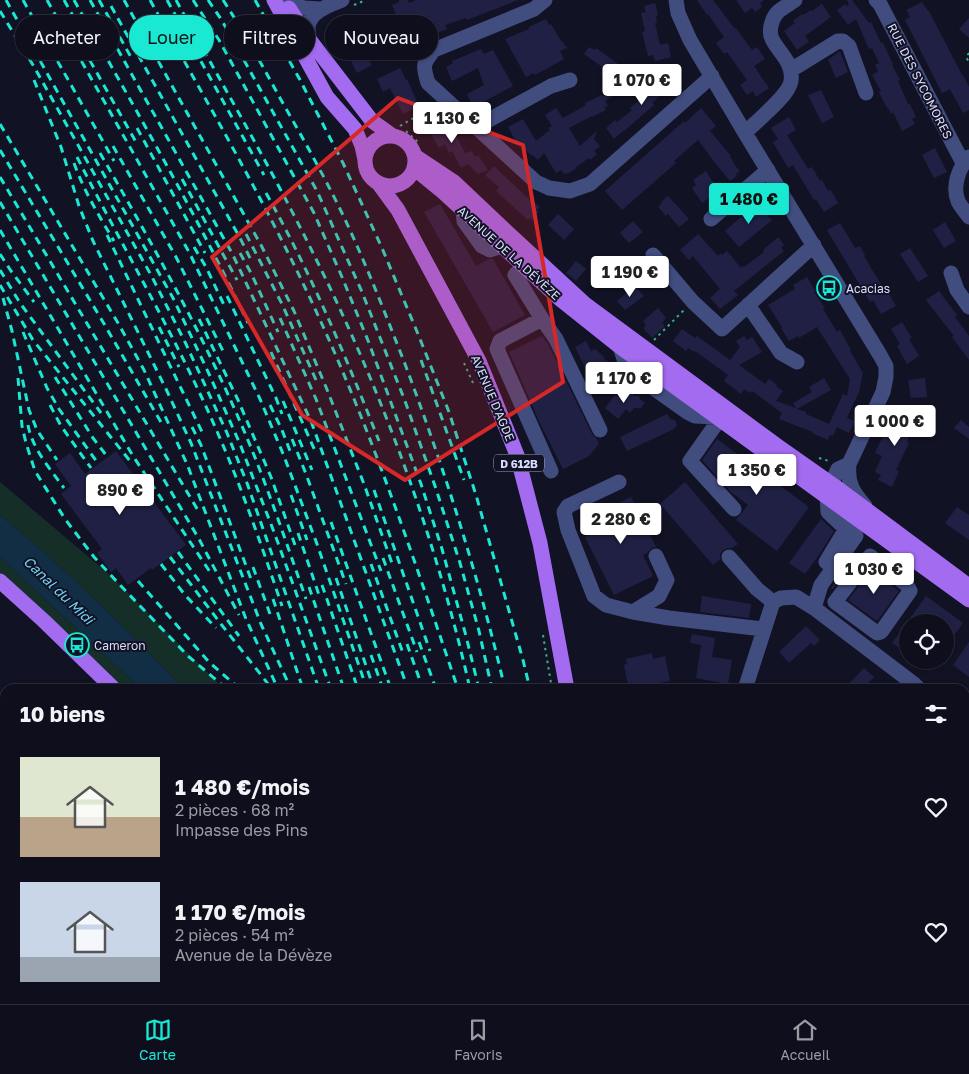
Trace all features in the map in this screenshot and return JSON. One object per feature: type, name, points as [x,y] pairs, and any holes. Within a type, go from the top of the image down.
[{"type":"main road","points":[[280,0],[291,15]]},
{"type":"main road","points":[[280,0],[327,97],[355,129],[365,160]]},
{"type":"main road","points":[[315,47],[372,121],[393,136]]},
{"type":"main road","points":[[365,160],[366,152],[371,145],[377,139],[385,136],[401,138],[412,148],[416,157],[411,176],[400,184],[393,186],[379,184]]},
{"type":"main road","name":"AVENUE DE LA DÉVÈZE","points":[[416,157],[421,174],[561,300],[620,347],[760,448],[871,513],[969,586]]},
{"type":"main road","name":"AVENUE DE LA DÉVÈZE","points":[[416,157],[454,182],[585,304],[779,447],[833,490],[896,547],[969,600]]},
{"type":"main road","name":"AVENUE D'AGDE","points":[[365,160],[368,174],[379,184],[398,210],[479,361],[517,455],[540,543],[566,684]]},
{"type":"main road","points":[[398,210],[400,184]]},
{"type":"main road","points":[[0,581],[109,684]]},
{"type":"street","points":[[280,0],[304,8],[320,9],[342,0]]},
{"type":"street","points":[[545,0],[534,9],[434,50],[426,60],[424,70],[428,83],[536,182],[549,188],[570,191],[590,184],[712,76]]},
{"type":"street","points":[[676,0],[678,13],[690,40],[886,366],[883,392],[833,490],[828,512],[846,529],[824,564],[821,585],[814,608]]},
{"type":"street","points":[[745,133],[787,91],[791,82],[790,70],[785,57],[772,38],[771,28],[778,12],[795,0]]},
{"type":"street","name":"RUE DES SYCOMORES","points":[[876,0],[880,4],[966,160]]},
{"type":"street","points":[[315,16],[320,9]]},
{"type":"street","points":[[790,70],[838,41],[843,41],[849,46],[866,93]]},
{"type":"street","points":[[476,127],[551,86],[570,80]]},
{"type":"street","points":[[966,160],[956,182],[956,192],[958,200],[969,217]]},
{"type":"street","points":[[710,219],[768,170]]},
{"type":"street","points":[[653,255],[693,302],[722,329],[814,245]]},
{"type":"street","points":[[523,266],[515,275],[556,339],[600,430]]},
{"type":"street","points":[[951,273],[957,290],[969,307]]},
{"type":"street","points":[[748,305],[781,353],[797,362]]},
{"type":"street","points":[[542,319],[500,341],[497,349],[551,471]]},
{"type":"street","points":[[717,417],[714,427],[690,461],[734,509]]},
{"type":"street","points":[[779,447],[820,469],[845,469]]},
{"type":"street","points":[[845,469],[854,494],[871,513]]},
{"type":"street","points":[[619,482],[568,506],[564,512],[568,530],[594,596],[606,605],[633,612],[763,629]]},
{"type":"street","points":[[633,612],[659,596],[667,580],[656,556]]},
{"type":"street","points":[[867,648],[910,592],[907,585],[870,556],[835,602],[877,633]]},
{"type":"street","points":[[729,557],[757,589],[773,602]]},
{"type":"street","points":[[746,684],[773,602],[782,598],[796,597],[814,608],[914,684]]},
{"type":"path","points":[[969,53],[966,57],[969,62]]},
{"type":"path","points":[[416,157],[400,126],[445,99]]},
{"type":"path","points":[[645,348],[693,302]]},
{"type":"path","points":[[463,359],[474,386]]},
{"type":"path","points":[[542,628],[551,684]]},
{"type":"highlighted area","points":[[398,98],[523,145],[563,382],[405,480],[302,415],[212,257]]},
{"type":"green space","points":[[0,482],[110,575],[219,684],[179,684],[95,599],[0,515]]},
{"type":"green space","points":[[0,557],[136,684],[104,684],[0,581]]},
{"type":"water","name":"Canal du Midi","points":[[0,515],[95,599],[179,684],[136,684],[0,557]]},
{"type":"building","points":[[399,0],[408,0],[409,3],[416,0],[518,0],[467,20],[466,18],[445,25],[447,29],[438,32],[438,15],[396,15],[392,5],[399,2]]},
{"type":"building","points":[[697,0],[713,0],[752,50],[757,47],[765,59],[754,66],[769,88],[756,97],[753,91],[747,95],[740,85],[747,80],[727,52],[724,54],[716,43],[724,37]]},
{"type":"building","points":[[736,0],[764,0],[760,3],[762,7],[755,12],[752,8],[745,13]]},
{"type":"building","points":[[847,0],[852,0],[869,23],[871,22],[893,64],[900,80],[898,81],[916,117],[912,119],[915,124],[902,131],[893,112],[891,114],[887,108],[879,92],[881,91],[872,75],[878,72],[875,65],[879,63],[872,48],[869,49],[856,19],[848,25],[837,10],[845,4],[846,6],[849,5]]},
{"type":"building","points":[[922,2],[929,11],[969,87],[969,110],[963,113],[950,89],[942,93],[905,20],[910,17],[906,10]]},
{"type":"building","points":[[655,3],[658,15],[656,16],[657,23],[655,23],[660,45],[668,43],[671,57],[655,61],[653,55],[648,56],[642,32],[645,31],[641,13],[646,12],[644,6]]},
{"type":"building","points":[[822,4],[831,17],[805,36],[809,42],[797,50],[784,31],[795,23],[793,21],[802,14],[812,11]]},
{"type":"building","points":[[969,18],[969,38],[959,29]]},
{"type":"building","points":[[546,19],[567,48],[560,51],[564,59],[535,75],[534,73],[526,77],[505,39],[529,29],[529,27]]},
{"type":"building","points":[[589,47],[595,50],[596,48],[628,71],[612,97],[605,101],[608,106],[604,107],[606,110],[569,128],[580,146],[597,131],[594,139],[600,146],[594,151],[597,154],[567,174],[564,174],[561,170],[556,173],[544,153],[538,160],[532,156],[517,144],[508,127],[523,119],[536,141],[550,130],[548,128],[552,126],[545,115],[556,108],[563,118],[586,105],[585,103],[603,96],[609,80],[601,74],[605,69],[584,54]]},
{"type":"building","points":[[481,49],[484,54],[493,50],[513,86],[476,106],[474,101],[471,103],[467,94],[484,85],[478,68],[452,81],[446,67],[453,63],[452,61]]},
{"type":"building","points":[[840,51],[848,72],[836,78],[828,60]]},
{"type":"building","points":[[350,60],[369,60],[372,65],[357,73]]},
{"type":"building","points":[[400,68],[419,106],[403,114],[390,88],[383,92],[377,79]]},
{"type":"building","points":[[665,74],[676,85],[652,103],[654,105],[614,139],[606,128],[632,110],[630,108],[649,92],[647,90]]},
{"type":"building","points":[[821,90],[834,117],[822,123],[808,95]]},
{"type":"building","points":[[701,108],[716,126],[710,131],[731,156],[733,163],[740,171],[736,174],[737,176],[730,181],[698,140],[674,161],[676,163],[622,210],[605,191]]},
{"type":"building","points":[[428,113],[431,118],[437,115],[448,128],[451,126],[465,153],[472,151],[475,157],[478,155],[488,170],[478,174],[468,164],[461,168],[452,151],[449,153],[445,144],[439,148],[421,117]]},
{"type":"building","points":[[789,117],[796,130],[787,135],[808,169],[812,167],[828,191],[831,190],[838,203],[824,212],[816,199],[814,200],[793,165],[788,168],[773,142],[778,139],[771,128]]},
{"type":"building","points":[[935,148],[947,172],[934,178],[922,155]]},
{"type":"building","points":[[494,166],[532,202],[540,207],[537,210],[539,212],[532,220],[530,218],[528,220],[496,191],[499,187],[485,175]]},
{"type":"building","points":[[706,171],[718,191],[702,203],[692,188],[696,185],[693,180]]},
{"type":"building","points":[[668,196],[689,219],[679,227],[668,214],[666,216],[658,207]]},
{"type":"building","points":[[758,202],[772,220],[739,247],[725,231]]},
{"type":"building","points":[[440,204],[476,266],[489,259],[493,259],[525,315],[493,332],[424,212]]},
{"type":"building","points":[[558,214],[574,229],[564,240],[548,225]]},
{"type":"building","points":[[633,221],[643,232],[629,243],[620,233]]},
{"type":"building","points":[[945,222],[956,241],[944,248],[933,230]]},
{"type":"building","points":[[840,223],[855,248],[860,246],[886,293],[888,292],[896,306],[881,314],[873,300],[870,302],[827,230]]},
{"type":"building","points":[[698,234],[718,256],[727,251],[741,268],[764,252],[763,250],[778,237],[784,245],[781,248],[784,251],[734,291],[738,295],[720,309],[710,298],[720,289],[693,256],[689,260],[680,250]]},
{"type":"building","points":[[910,248],[928,276],[918,282],[900,254]]},
{"type":"building","points":[[576,261],[586,269],[576,281],[566,273]]},
{"type":"building","points":[[807,277],[825,308],[823,309],[837,332],[840,330],[863,373],[859,392],[847,418],[855,421],[849,433],[837,427],[833,436],[830,435],[828,440],[779,419],[782,413],[752,391],[750,393],[744,389],[741,394],[724,381],[728,375],[695,351],[688,348],[686,351],[673,341],[682,329],[695,338],[697,336],[730,360],[740,347],[736,341],[744,336],[747,340],[752,337],[762,352],[739,365],[765,384],[769,379],[777,385],[783,391],[776,401],[796,408],[793,403],[812,392],[809,387],[824,378],[831,390],[797,409],[829,424],[843,394],[847,396],[850,379],[817,327],[799,338],[798,336],[789,341],[768,305],[795,289],[793,285]]},
{"type":"building","points":[[635,286],[644,296],[625,310],[617,301]]},
{"type":"building","points":[[939,291],[957,315],[955,317],[969,336],[969,360],[952,337],[954,336],[926,300]]},
{"type":"building","points":[[658,308],[666,318],[662,323],[665,326],[652,338],[643,328],[646,325],[643,321]]},
{"type":"building","points":[[902,322],[912,338],[909,339],[919,356],[907,364],[897,346],[900,344],[891,329]]},
{"type":"building","points":[[542,336],[548,344],[592,434],[599,444],[589,456],[563,469],[539,421],[509,352]]},
{"type":"building","points":[[586,341],[591,351],[595,349],[607,360],[615,376],[594,386],[575,347]]},
{"type":"building","points":[[925,378],[927,397],[911,398],[908,380]]},
{"type":"building","points":[[627,389],[635,396],[639,395],[640,399],[645,403],[641,408],[634,408],[630,413],[626,409],[618,419],[605,408],[615,395],[620,398]]},
{"type":"building","points":[[899,407],[918,416],[907,442],[909,443],[896,470],[899,471],[892,487],[878,480],[881,475],[875,472],[882,456],[875,453],[885,432],[893,435],[900,418],[895,416]]},
{"type":"building","points":[[667,414],[670,419],[675,420],[677,425],[674,429],[627,451],[620,437]]},
{"type":"building","points":[[961,420],[969,427],[969,439],[954,428]]},
{"type":"building","points":[[717,439],[809,507],[777,551],[736,520],[748,505],[731,492],[702,460]]},
{"type":"building","points":[[116,451],[186,545],[128,585],[116,568],[111,572],[97,553],[102,549],[61,494],[71,486],[55,464],[70,453],[85,474]]},
{"type":"building","points":[[685,482],[738,544],[723,550],[720,554],[720,559],[713,565],[660,504]]},
{"type":"building","points":[[631,497],[656,547],[643,555],[653,576],[614,595],[585,537],[595,532],[588,518]]},
{"type":"building","points":[[957,507],[969,515],[969,540],[945,523]]},
{"type":"building","points":[[821,519],[834,531],[805,574],[789,563]]},
{"type":"building","points":[[855,555],[858,557],[833,589],[831,588]]},
{"type":"building","points":[[872,569],[899,591],[877,621],[848,600]]},
{"type":"building","points":[[702,596],[751,604],[749,618],[700,612]]},
{"type":"building","points":[[926,596],[951,614],[913,614]]},
{"type":"building","points":[[954,616],[963,623],[954,636]]},
{"type":"building","points":[[806,626],[820,640],[814,646],[811,643],[789,663],[779,652]]},
{"type":"building","points":[[899,633],[899,647],[892,643]]},
{"type":"building","points":[[692,634],[715,638],[712,657],[732,660],[728,684],[696,678],[701,645],[690,643]]},
{"type":"building","points":[[969,642],[969,677],[954,666]]},
{"type":"building","points":[[652,653],[653,659],[665,656],[670,681],[655,684],[628,684],[624,665],[627,664],[626,659]]},
{"type":"building","points":[[864,668],[874,677],[868,684],[849,684]]},
{"type":"railway","points":[[6,0],[173,298],[210,376],[240,444],[329,684]]},
{"type":"railway","points":[[23,0],[114,161]]},
{"type":"railway","points":[[47,0],[189,252],[260,399],[317,544],[365,684]]},
{"type":"railway","points":[[64,0],[73,15]]},
{"type":"railway","points":[[74,0],[186,201],[248,323]]},
{"type":"railway","points":[[90,0],[232,253],[311,421],[406,684]]},
{"type":"railway","points":[[99,0],[129,54]]},
{"type":"railway","points":[[124,0],[261,245],[294,311],[364,484],[393,566]]},
{"type":"railway","points":[[150,0],[260,199],[321,322],[377,458],[456,684]]},
{"type":"railway","points":[[167,0],[264,175]]},
{"type":"railway","points":[[176,0],[300,226],[364,362],[406,470],[424,524],[457,634],[469,684]]},
{"type":"railway","points":[[193,0],[219,40],[314,213],[342,277],[369,343],[421,484],[442,549],[478,684]]},
{"type":"railway","points":[[208,0],[221,19],[317,191],[362,292],[405,401],[435,486],[460,563],[479,631],[491,684]]},
{"type":"railway","points":[[223,0],[304,140],[341,211],[374,287],[434,444],[484,606],[504,684]]},
{"type":"railway","points":[[255,0],[299,78],[343,163],[382,248],[418,334],[449,412],[476,495],[529,684]]},
{"type":"railway","points":[[111,6],[252,262]]},
{"type":"railway","points":[[0,11],[33,65],[151,275],[186,344],[227,433],[247,483],[317,684]]},
{"type":"railway","points":[[90,60],[136,142]]},
{"type":"railway","points":[[34,80],[61,147],[79,206],[93,241],[191,443],[261,624],[289,684]]},
{"type":"railway","points":[[0,124],[144,370],[187,464],[246,619],[276,684]]},
{"type":"railway","points":[[137,128],[205,253]]},
{"type":"railway","points":[[113,146],[176,257],[225,355]]},
{"type":"railway","points":[[0,150],[162,424]]},
{"type":"railway","points":[[100,153],[184,304],[222,381],[256,460],[306,599]]},
{"type":"railway","points":[[77,157],[203,400],[236,478],[282,606]]},
{"type":"railway","points":[[74,163],[97,213],[114,241]]},
{"type":"railway","points":[[0,177],[199,512]]},
{"type":"railway","points":[[182,179],[237,280]]},
{"type":"railway","points":[[266,193],[298,254],[327,316],[379,441]]},
{"type":"railway","points":[[0,202],[199,539],[239,615]]},
{"type":"railway","points":[[0,230],[133,456],[212,575]]},
{"type":"railway","points":[[246,234],[282,304],[316,380]]},
{"type":"railway","points":[[107,235],[204,436]]},
{"type":"railway","points":[[194,247],[225,307]]},
{"type":"railway","points":[[240,253],[278,332]]},
{"type":"railway","points":[[0,254],[34,302]]},
{"type":"railway","points":[[0,270],[20,303],[101,413]]},
{"type":"railway","points":[[0,285],[33,340],[130,461]]},
{"type":"railway","points":[[227,296],[282,414]]},
{"type":"railway","points":[[3,298],[29,410],[37,430],[57,460]]},
{"type":"railway","points":[[280,318],[316,399],[381,571]]},
{"type":"railway","points":[[199,319],[238,400],[271,477],[295,545]]},
{"type":"railway","points":[[159,327],[179,367]]},
{"type":"railway","points":[[23,332],[47,388],[59,409],[97,462]]},
{"type":"railway","points":[[271,352],[316,453]]},
{"type":"railway","points":[[421,360],[464,480]]},
{"type":"railway","points":[[55,377],[93,438],[106,455]]},
{"type":"railway","points":[[18,378],[22,426],[35,471],[65,519],[94,557],[120,585],[188,656],[221,684]]},
{"type":"railway","points":[[283,401],[312,470]]},
{"type":"railway","points":[[50,405],[61,426],[91,468]]},
{"type":"railway","points":[[270,405],[290,451]]},
{"type":"railway","points":[[28,425],[37,450],[64,488]]},
{"type":"railway","points":[[192,427],[201,445],[251,579]]},
{"type":"railway","points":[[292,439],[346,584]]},
{"type":"railway","points":[[374,490],[430,651]]},
{"type":"railway","points":[[291,495],[307,540]]},
{"type":"railway","points":[[331,522],[389,684]]},
{"type":"railway","points":[[298,533],[319,595]]},
{"type":"railway","points":[[178,552],[239,636]]},
{"type":"railway","points":[[170,557],[268,684]]},
{"type":"railway","points":[[383,558],[417,652]]},
{"type":"railway","points":[[161,564],[185,595],[216,628]]},
{"type":"railway","points":[[371,564],[404,656]]},
{"type":"railway","points":[[253,567],[270,614]]},
{"type":"railway","points":[[336,578],[372,684]]},
{"type":"railway","points":[[138,581],[209,662],[234,684]]},
{"type":"railway","points":[[322,585],[356,684]]},
{"type":"railway","points":[[309,587],[342,684]]},
{"type":"railway","points":[[273,599],[301,684]]},
{"type":"railway","points":[[419,642],[434,684]]},
{"type":"railway","points":[[407,644],[421,684]]},
{"type":"railway","points":[[371,655],[381,684]]},
{"type":"place","name":"Acacias","points":[[829,288]]},
{"type":"place","name":"Cameron","points":[[77,645]]}]
